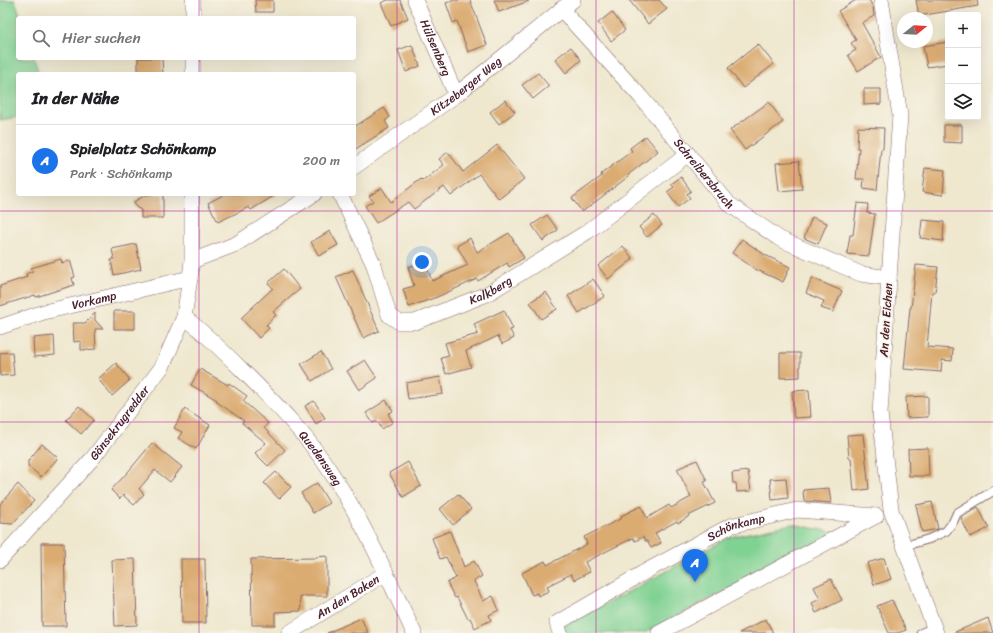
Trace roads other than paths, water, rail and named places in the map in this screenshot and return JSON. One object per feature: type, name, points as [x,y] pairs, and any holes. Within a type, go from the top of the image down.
[{"type":"street","points":[[193,0],[193,16]]},
{"type":"street","name":"Hülsenberg","points":[[415,0],[456,95]]},
{"type":"street","name":"An den Eichen","points":[[881,0],[900,116],[880,413],[891,510],[904,546],[930,631]]},
{"type":"street","name":"Kitzeberger Weg","points":[[356,166],[456,95],[567,4]]},
{"type":"street","name":"Schreibersbruch","points":[[567,4],[729,204],[780,239],[861,274],[889,278]]},
{"type":"street","points":[[193,60],[193,72]]},
{"type":"street","name":"Kalkberg","points":[[341,196],[374,265],[389,315],[399,322],[415,322],[487,294],[587,232],[688,154]]},
{"type":"street","name":"Gänsekrugredder","points":[[0,560],[92,460],[162,367],[184,317],[192,261],[192,196]]},
{"type":"street","points":[[192,261],[236,244],[311,196]]},
{"type":"street","name":"Vorkamp","points":[[0,327],[44,312],[190,278]]},
{"type":"street","name":"Quedensweg","points":[[184,317],[204,333],[270,397],[321,457],[361,524],[414,633]]},
{"type":"street","name":"Schönkamp","points":[[560,633],[557,623],[650,569],[730,526],[797,510],[876,516]]},
{"type":"street","name":"Schönkamp","points":[[659,633],[876,516],[891,510]]},
{"type":"street","name":"An den Baken","points":[[289,633],[386,573]]},
{"type":"lane","points":[[904,546],[929,539],[946,531],[953,522],[956,513],[993,491]]},
{"type":"place","name":"Spielplatz Schönkamp","points":[[695,582]]}]
